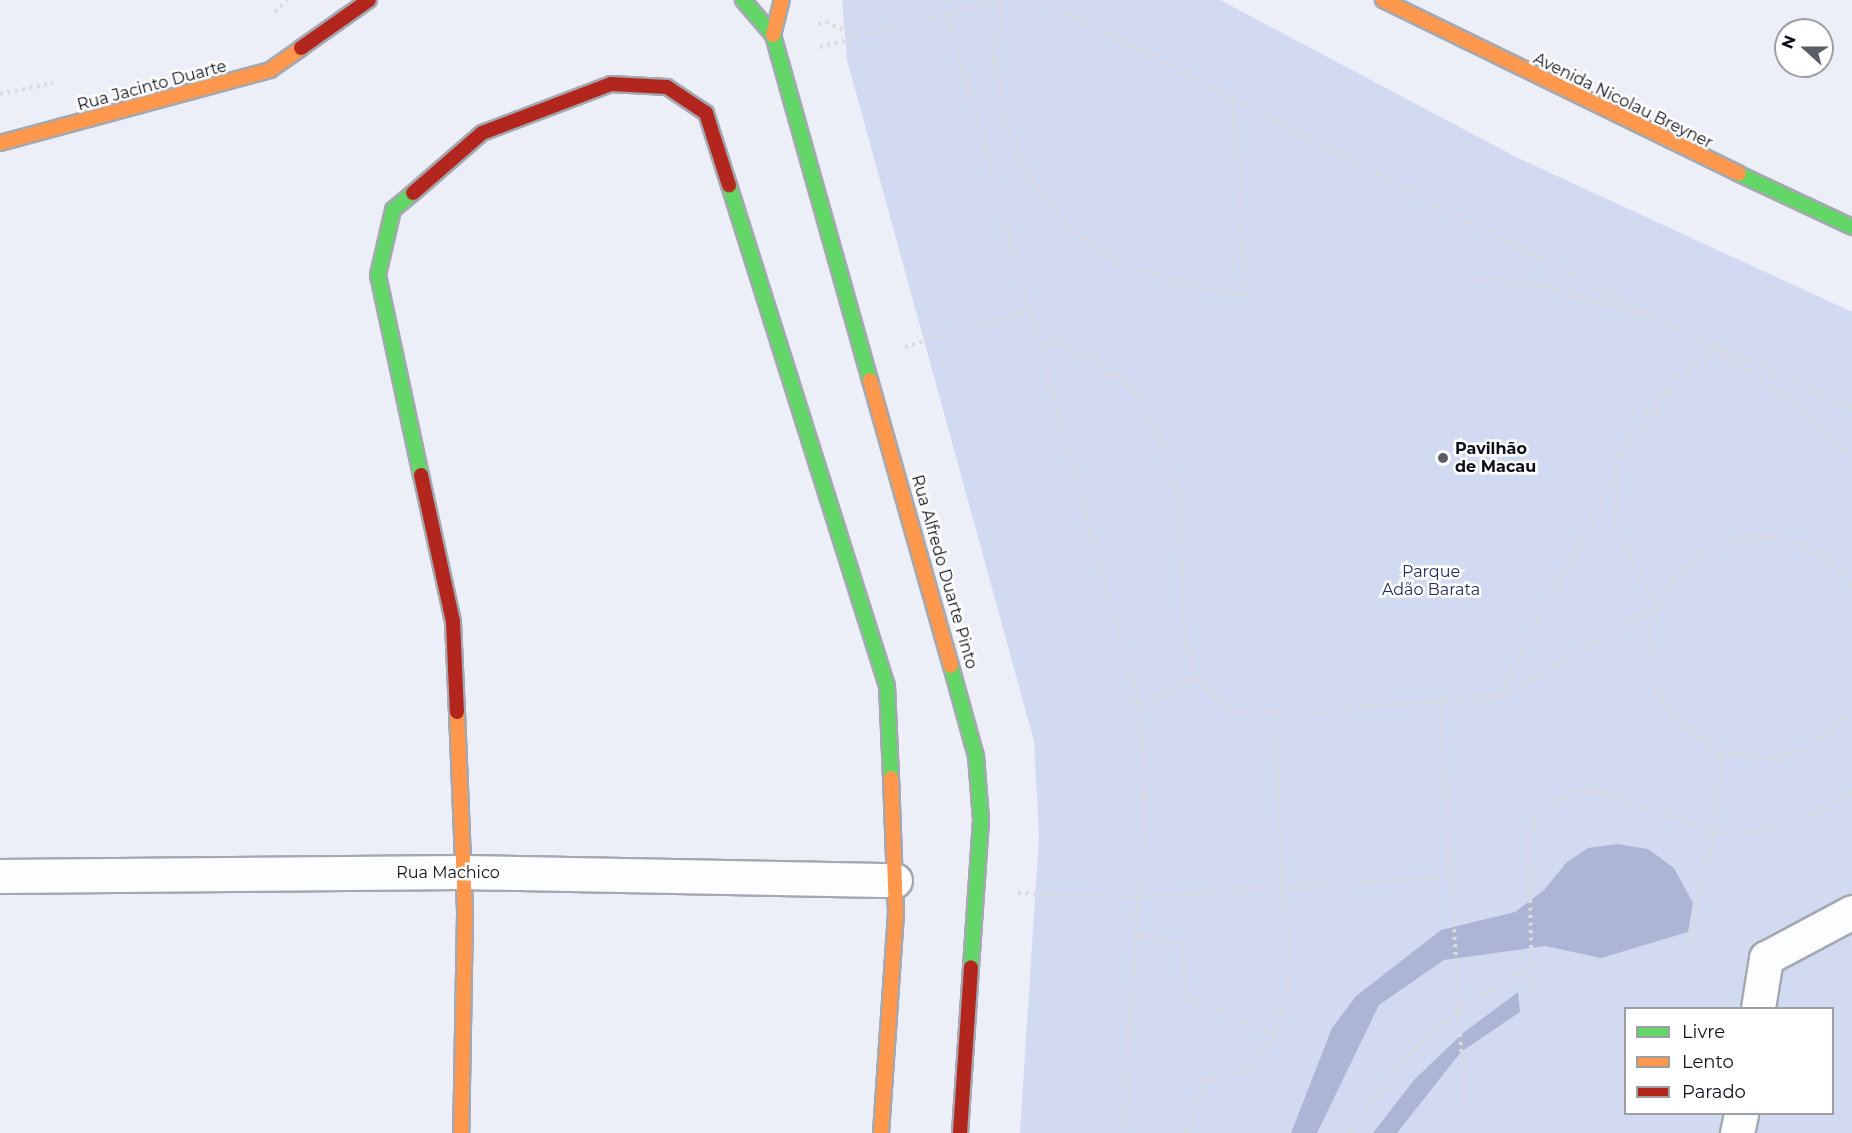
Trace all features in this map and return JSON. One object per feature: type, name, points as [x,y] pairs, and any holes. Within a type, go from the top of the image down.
[{"type":"street","name":"Rua Jacinto Duarte","points":[[308,47],[337,0]]},
{"type":"street","name":"Rua Jacinto Duarte","points":[[0,143],[270,70],[308,47],[369,0]]},
{"type":"street","name":"Rua Alfredo Duarte Pinto","points":[[743,0],[773,35],[867,358],[975,756],[981,820],[960,1133]]},
{"type":"street","name":"Rua Alfredo Duarte Pinto","points":[[773,35],[782,0]]},
{"type":"street","name":"Avenida Nicolau Breyner","points":[[1383,0],[1602,111],[1852,226]]},
{"type":"street","points":[[460,1133],[462,872],[453,622],[378,274],[393,210],[482,134],[611,84],[667,87],[706,113],[887,686],[895,880],[881,1133]]},
{"type":"street","name":"Rua Machico","points":[[0,876],[462,872],[895,880]]},
{"type":"street","points":[[1758,1007],[1766,958],[1852,912]]},
{"type":"street","points":[[1737,1133],[1741,1115]]},
{"type":"path","points":[[779,58],[1001,0],[994,62],[1004,122],[1029,177],[1067,225],[1118,261],[1174,282],[1245,295],[1233,97]]},
{"type":"path","points":[[1044,0],[1708,345],[1794,402],[1852,458]]},
{"type":"path","points":[[948,14],[1139,705],[1145,798],[1122,1133]]},
{"type":"path","points":[[1477,280],[1546,287],[1664,323],[1852,408]]},
{"type":"path","points":[[867,358],[1030,311]]},
{"type":"path","points":[[1040,348],[1057,340],[1078,357],[1093,353],[1106,375],[1118,374],[1137,397],[1162,444],[1179,500],[1184,624],[1195,679],[1231,710],[1274,712],[1500,697],[1657,607]]},
{"type":"path","points":[[1657,607],[1615,527],[1618,453],[1627,453],[1629,432],[1644,432],[1645,412],[1658,413],[1659,392],[1670,393],[1671,375],[1687,376],[1688,363],[1706,364],[1708,345]]},
{"type":"path","points":[[1500,697],[1617,471]]},
{"type":"path","points":[[1852,585],[1828,560],[1798,543],[1765,537],[1731,541],[1700,555],[1674,578],[1657,607],[1650,635],[1658,692],[1674,718],[1720,752],[1775,758],[1802,750],[1827,736],[1852,707]]},
{"type":"path","points":[[1139,705],[1195,679]]},
{"type":"path","points":[[1440,701],[1466,1133]]},
{"type":"path","points":[[1186,1133],[1204,1082],[1253,1069],[1275,1034],[1288,987],[1285,888],[1274,712]]},
{"type":"path","points":[[1689,945],[1714,832],[1720,752]]},
{"type":"path","points":[[1532,993],[1526,894],[1529,837],[1535,820],[1562,798],[1594,789],[1714,832],[1759,832],[1803,820],[1852,793]]},
{"type":"path","points":[[1014,893],[1138,897],[1451,877]]},
{"type":"path","points":[[1136,935],[1180,943],[1188,999],[1275,1034]]},
{"type":"path","points":[[1350,1133],[1410,1053],[1458,1010],[1529,968]]},
{"type":"green space","name":"Parque Adão Barata","points":[[842,0],[1220,0],[1516,157],[1852,312],[1852,1133],[1020,1133],[1039,836],[1034,741],[847,60]]},
{"type":"shaded area","points":[[1617,844],[1648,849],[1674,868],[1693,903],[1688,932],[1601,958],[1545,946],[1444,960],[1379,1005],[1317,1133],[1291,1133],[1332,1028],[1356,996],[1441,930],[1515,912],[1544,890],[1567,862],[1588,848]]},
{"type":"shaded area","points":[[1518,992],[1520,1012],[1461,1052],[1397,1133],[1373,1133],[1414,1080],[1463,1033]]},
{"type":"traffic: fast","points":[[743,0],[773,35],[870,380]]},
{"type":"traffic: fast","points":[[1739,174],[1852,227]]},
{"type":"traffic: fast","points":[[729,185],[887,686],[891,778]]},
{"type":"traffic: fast","points":[[413,193],[393,210],[378,275],[421,475]]},
{"type":"traffic: fast","points":[[951,666],[976,756],[981,820],[971,967]]},
{"type":"traffic: slow","points":[[773,35],[782,0]]},
{"type":"traffic: slow","points":[[1383,0],[1739,174]]},
{"type":"traffic: slow","points":[[0,143],[270,70],[301,48]]},
{"type":"traffic: slow","points":[[870,380],[951,666]]},
{"type":"traffic: slow","points":[[457,712],[465,914],[461,1133]]},
{"type":"traffic: slow","points":[[881,1133],[896,913],[891,778]]},
{"type":"traffic: jam","points":[[301,48],[369,0]]},
{"type":"traffic: jam","points":[[413,193],[482,133],[611,84],[667,87],[706,113],[729,185]]},
{"type":"traffic: jam","points":[[421,475],[453,622],[457,712]]},
{"type":"traffic: jam","points":[[960,1133],[971,967]]},
{"type":"place","name":"Pavilhão de Macau","points":[[1443,458]]}]
